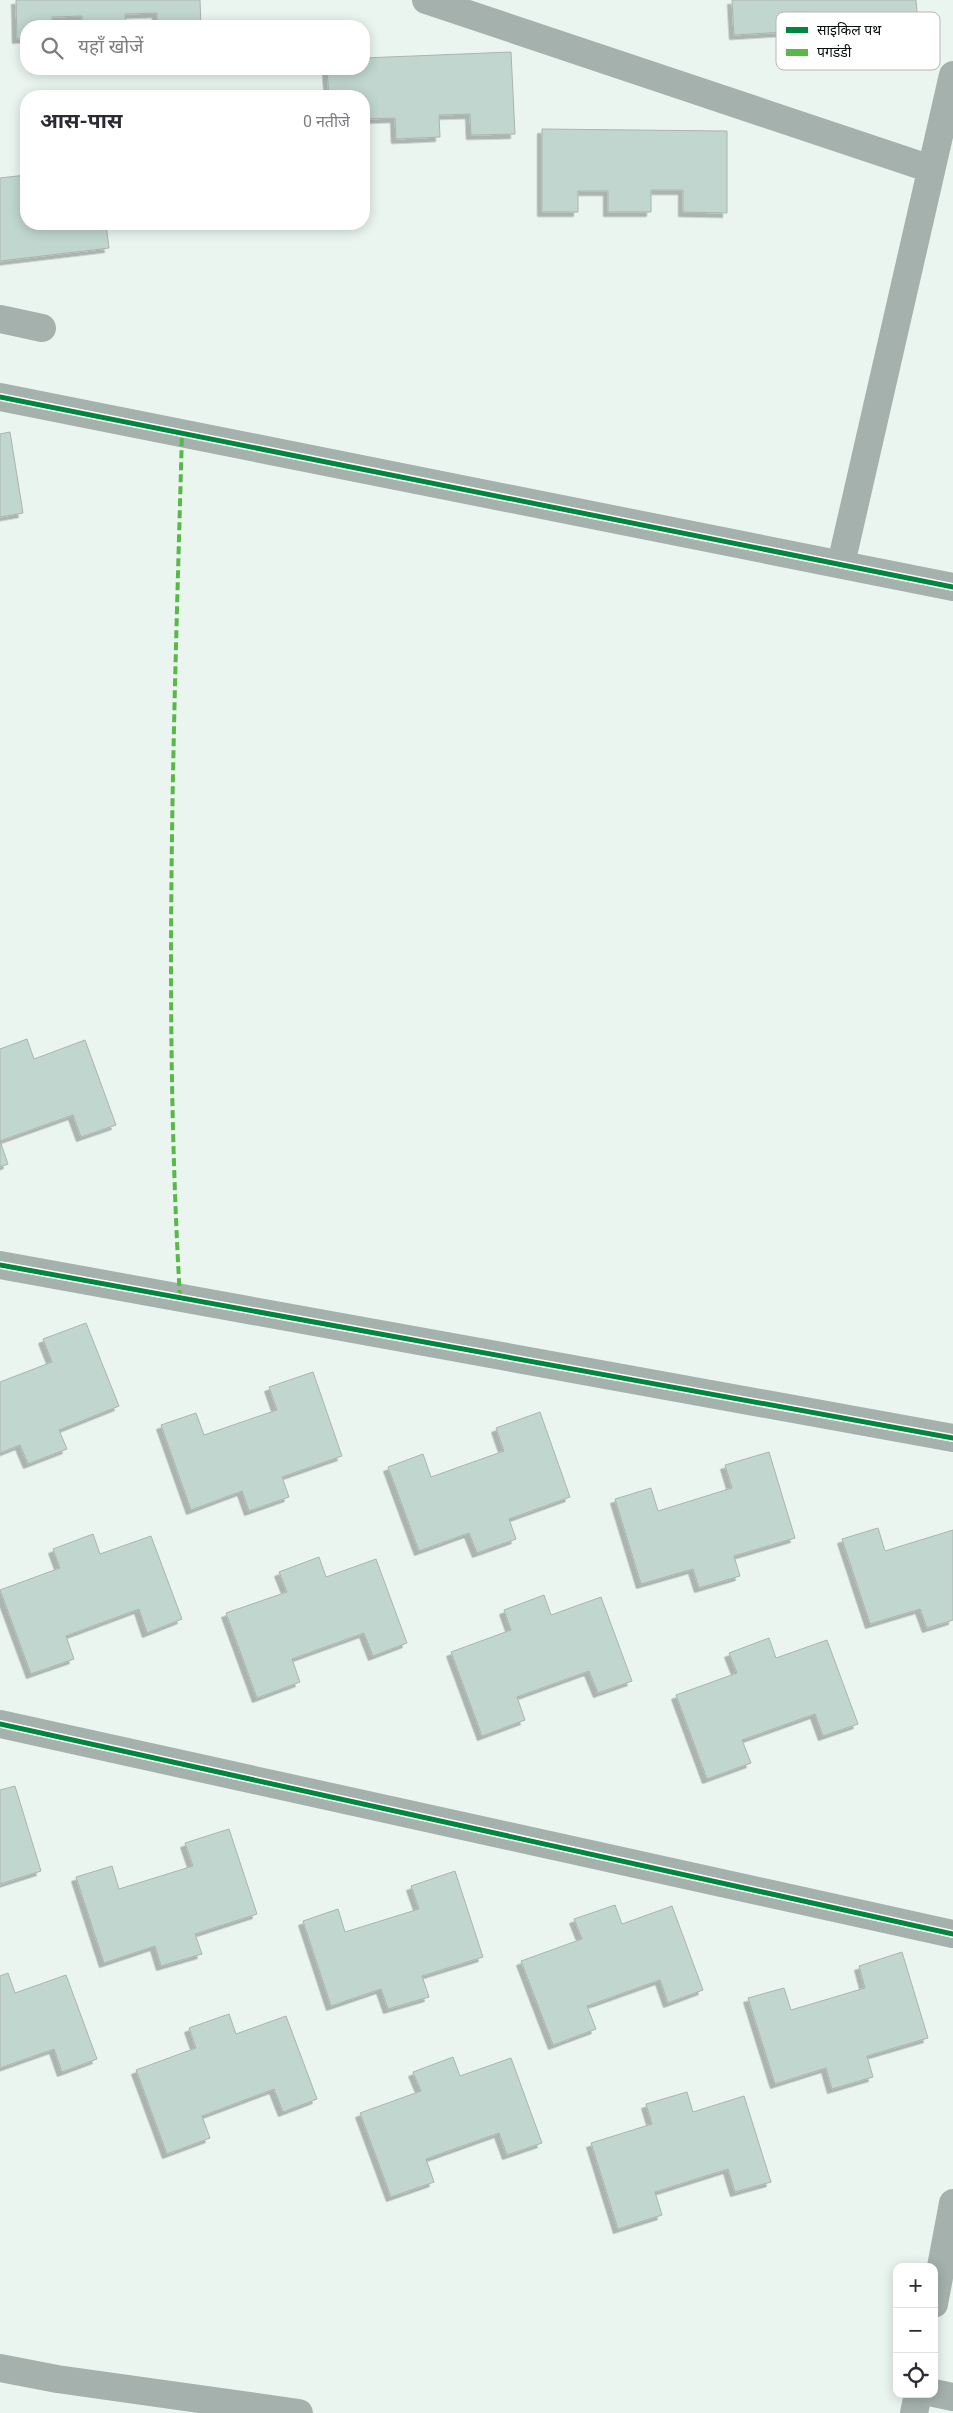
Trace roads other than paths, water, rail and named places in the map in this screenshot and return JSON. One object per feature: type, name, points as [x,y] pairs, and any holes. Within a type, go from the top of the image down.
[{"type":"street","points":[[426,0],[931,169]]},
{"type":"street","points":[[841,564],[953,74]]},
{"type":"street","points":[[0,319],[42,328]]},
{"type":"street","points":[[0,396],[953,587]]},
{"type":"street","points":[[0,1265],[953,1438]]},
{"type":"street","points":[[0,1724],[953,1934]]},
{"type":"street","points":[[938,2283],[953,2203]]},
{"type":"street","points":[[0,2368],[57,2379],[299,2413]]},
{"type":"street","points":[[938,2394],[953,2396]]},
{"type":"street","points":[[914,2413],[917,2398]]}]
